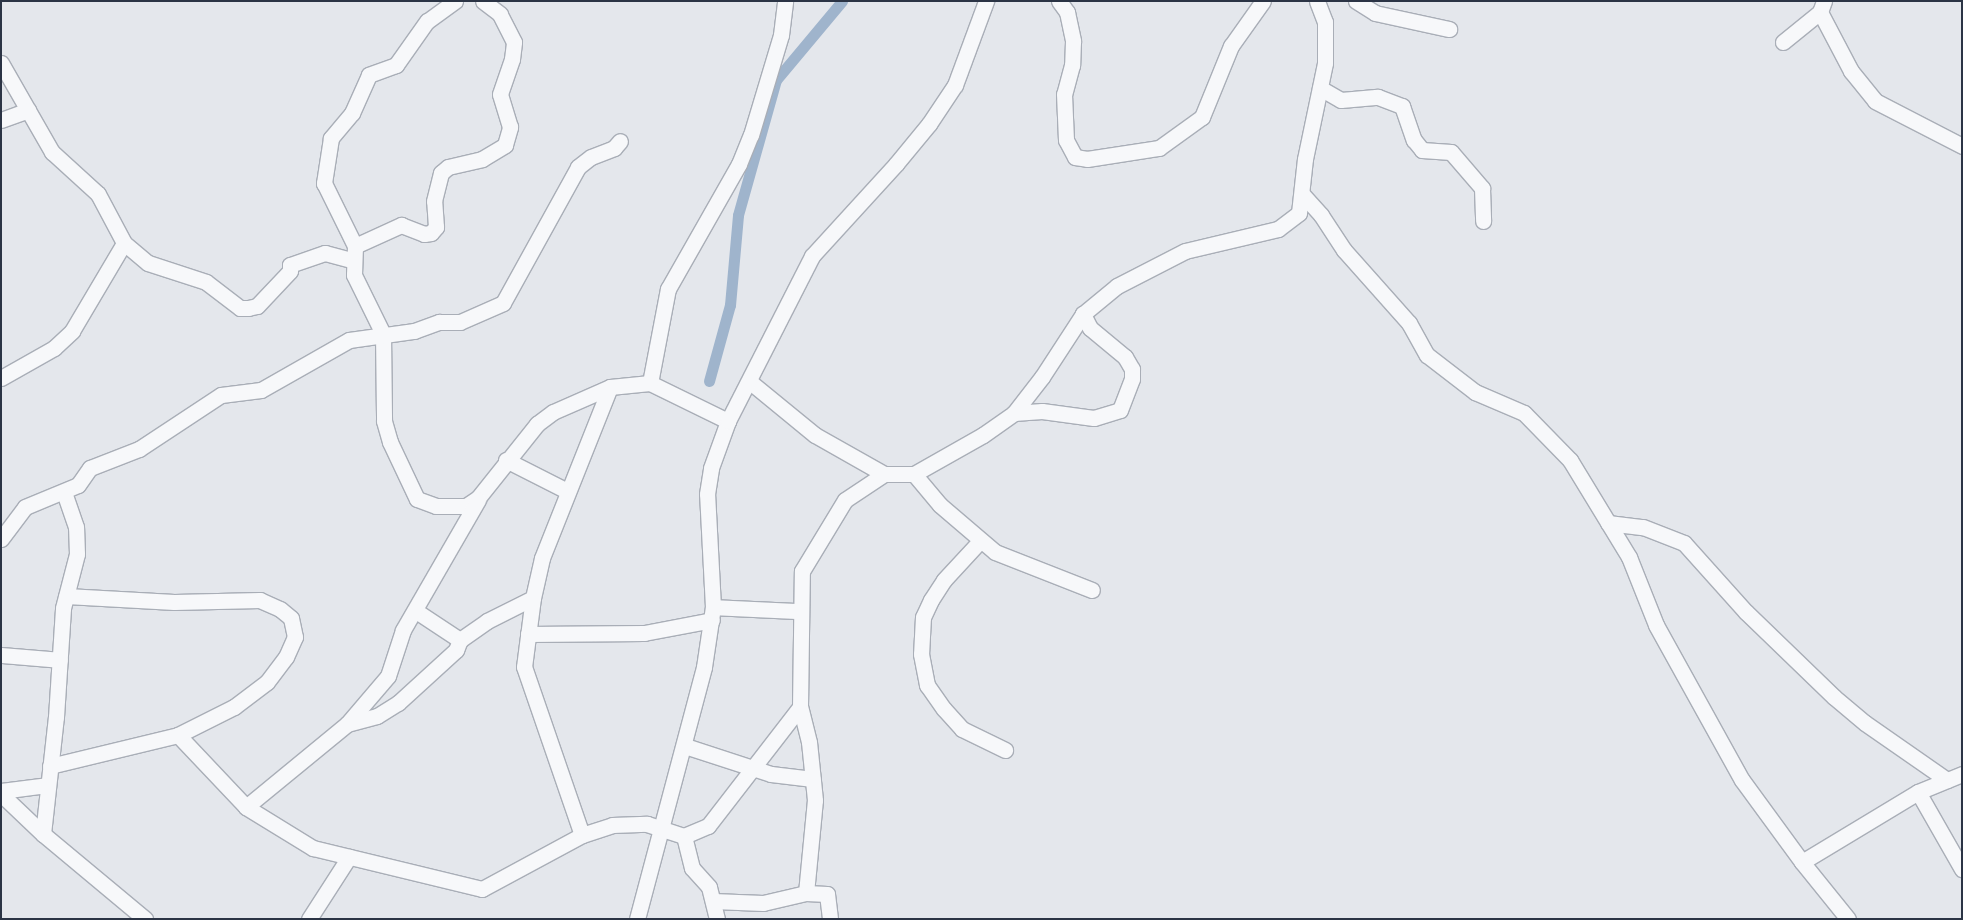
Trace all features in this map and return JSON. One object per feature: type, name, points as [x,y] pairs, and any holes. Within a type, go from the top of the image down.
[{"type":"street","points":[[455,1],[427,21],[396,65],[369,75],[352,113],[331,138],[324,183],[354,253],[354,276],[383,334],[384,421],[390,442],[418,499],[452,508],[466,506],[478,498]]},
{"type":"street","points":[[1,64],[60,162],[98,194],[124,243],[148,263],[206,282],[240,308],[256,306],[290,271],[290,265],[325,252],[354,253],[401,225],[424,234],[431,232],[436,227],[434,201],[441,173],[448,167],[482,159],[505,145],[510,127],[500,94],[512,59],[514,42],[500,14],[483,1]]},
{"type":"street","points":[[650,383],[668,289],[739,164],[751,135],[781,35],[785,1]]},
{"type":"street","points":[[637,919],[685,746],[712,614],[707,494],[711,468],[728,421],[812,256],[896,164],[929,124],[955,85],[986,1]]},
{"type":"street","points":[[1060,1],[1068,12],[1073,41],[1072,64],[1064,94],[1066,140],[1074,157],[1087,159],[1158,148],[1202,117],[1231,46],[1263,1]]},
{"type":"street","points":[[749,381],[815,436],[884,474],[914,474],[983,435],[1014,413],[1083,314],[1126,281],[1185,251],[1278,229],[1292,222],[1299,213],[1305,159],[1320,88],[1326,43],[1325,22],[1317,1]]},
{"type":"street","points":[[1356,1],[1375,12],[1449,29]]},
{"type":"street","points":[[1783,42],[1822,6],[1851,71],[1875,101],[1962,146]]},
{"type":"street","points":[[1320,88],[1341,100],[1378,97],[1402,106],[1414,140],[1422,150],[1451,152],[1482,188],[1483,221]]},
{"type":"street","points":[[1,120],[28,110]]},
{"type":"street","points":[[1,539],[25,507],[64,493],[78,485],[90,468],[139,449],[221,395],[261,390],[338,345],[383,334],[414,331],[439,322],[460,322],[503,303],[578,168],[592,157],[614,148],[620,141]]},
{"type":"street","points":[[1302,195],[1321,214],[1344,250],[1409,323],[1428,355],[1475,392],[1513,406],[1530,418],[1570,460],[1629,556],[1656,625],[1742,780],[1802,862],[1848,919]]},
{"type":"street","points":[[1,378],[54,348],[72,331],[124,243]]},
{"type":"street","points":[[1014,413],[1042,411],[1094,418],[1120,410],[1132,380],[1132,369],[1126,357],[1090,328],[1083,314]]},
{"type":"street","points":[[246,807],[347,724],[384,683],[403,630],[416,611],[478,498],[506,460],[537,424],[553,412],[610,387],[650,383],[728,421]]},
{"type":"street","points":[[582,835],[526,680],[524,667],[532,598],[542,558],[567,491],[610,387]]},
{"type":"street","points":[[506,460],[567,491]]},
{"type":"street","points":[[806,893],[815,800],[809,742],[800,707],[799,611],[805,564],[845,500],[884,474]]},
{"type":"street","points":[[914,474],[940,505],[980,541],[1006,558],[1092,590]]},
{"type":"street","points":[[43,834],[66,596],[76,565],[78,541],[64,493]]},
{"type":"street","points":[[1608,523],[1642,526],[1684,543],[1752,618],[1834,697],[1865,723],[1948,780]]},
{"type":"street","points":[[980,541],[944,580],[931,600],[923,617],[921,654],[927,685],[944,709],[962,729],[1005,750]]},
{"type":"street","points":[[50,766],[178,735],[252,696],[267,682],[293,644],[295,629],[291,618],[269,603],[250,598],[174,602],[66,596]]},
{"type":"street","points":[[347,724],[377,716],[398,703],[456,650],[460,640],[487,622],[532,598]]},
{"type":"street","points":[[416,611],[460,640]]},
{"type":"street","points":[[528,634],[644,633],[712,614],[799,611]]},
{"type":"street","points":[[1,655],[60,660]]},
{"type":"street","points":[[178,735],[246,807],[314,848],[482,889],[582,835],[612,825],[632,823],[661,828],[684,836],[713,822],[800,707]]},
{"type":"street","points":[[685,746],[752,770],[777,776],[813,778]]},
{"type":"street","points":[[1802,862],[1918,792],[1962,774]]},
{"type":"street","points":[[1,793],[47,785]]},
{"type":"street","points":[[1918,792],[1962,869]]},
{"type":"street","points":[[1,793],[43,834],[145,919]]},
{"type":"street","points":[[684,836],[692,868],[709,887],[717,919]]},
{"type":"street","points":[[309,919],[349,857]]},
{"type":"street","points":[[713,901],[763,903],[806,893],[827,894],[830,919]]},
{"type":"waterway","points":[[709,381],[730,305],[738,215],[776,80],[842,1]]}]
